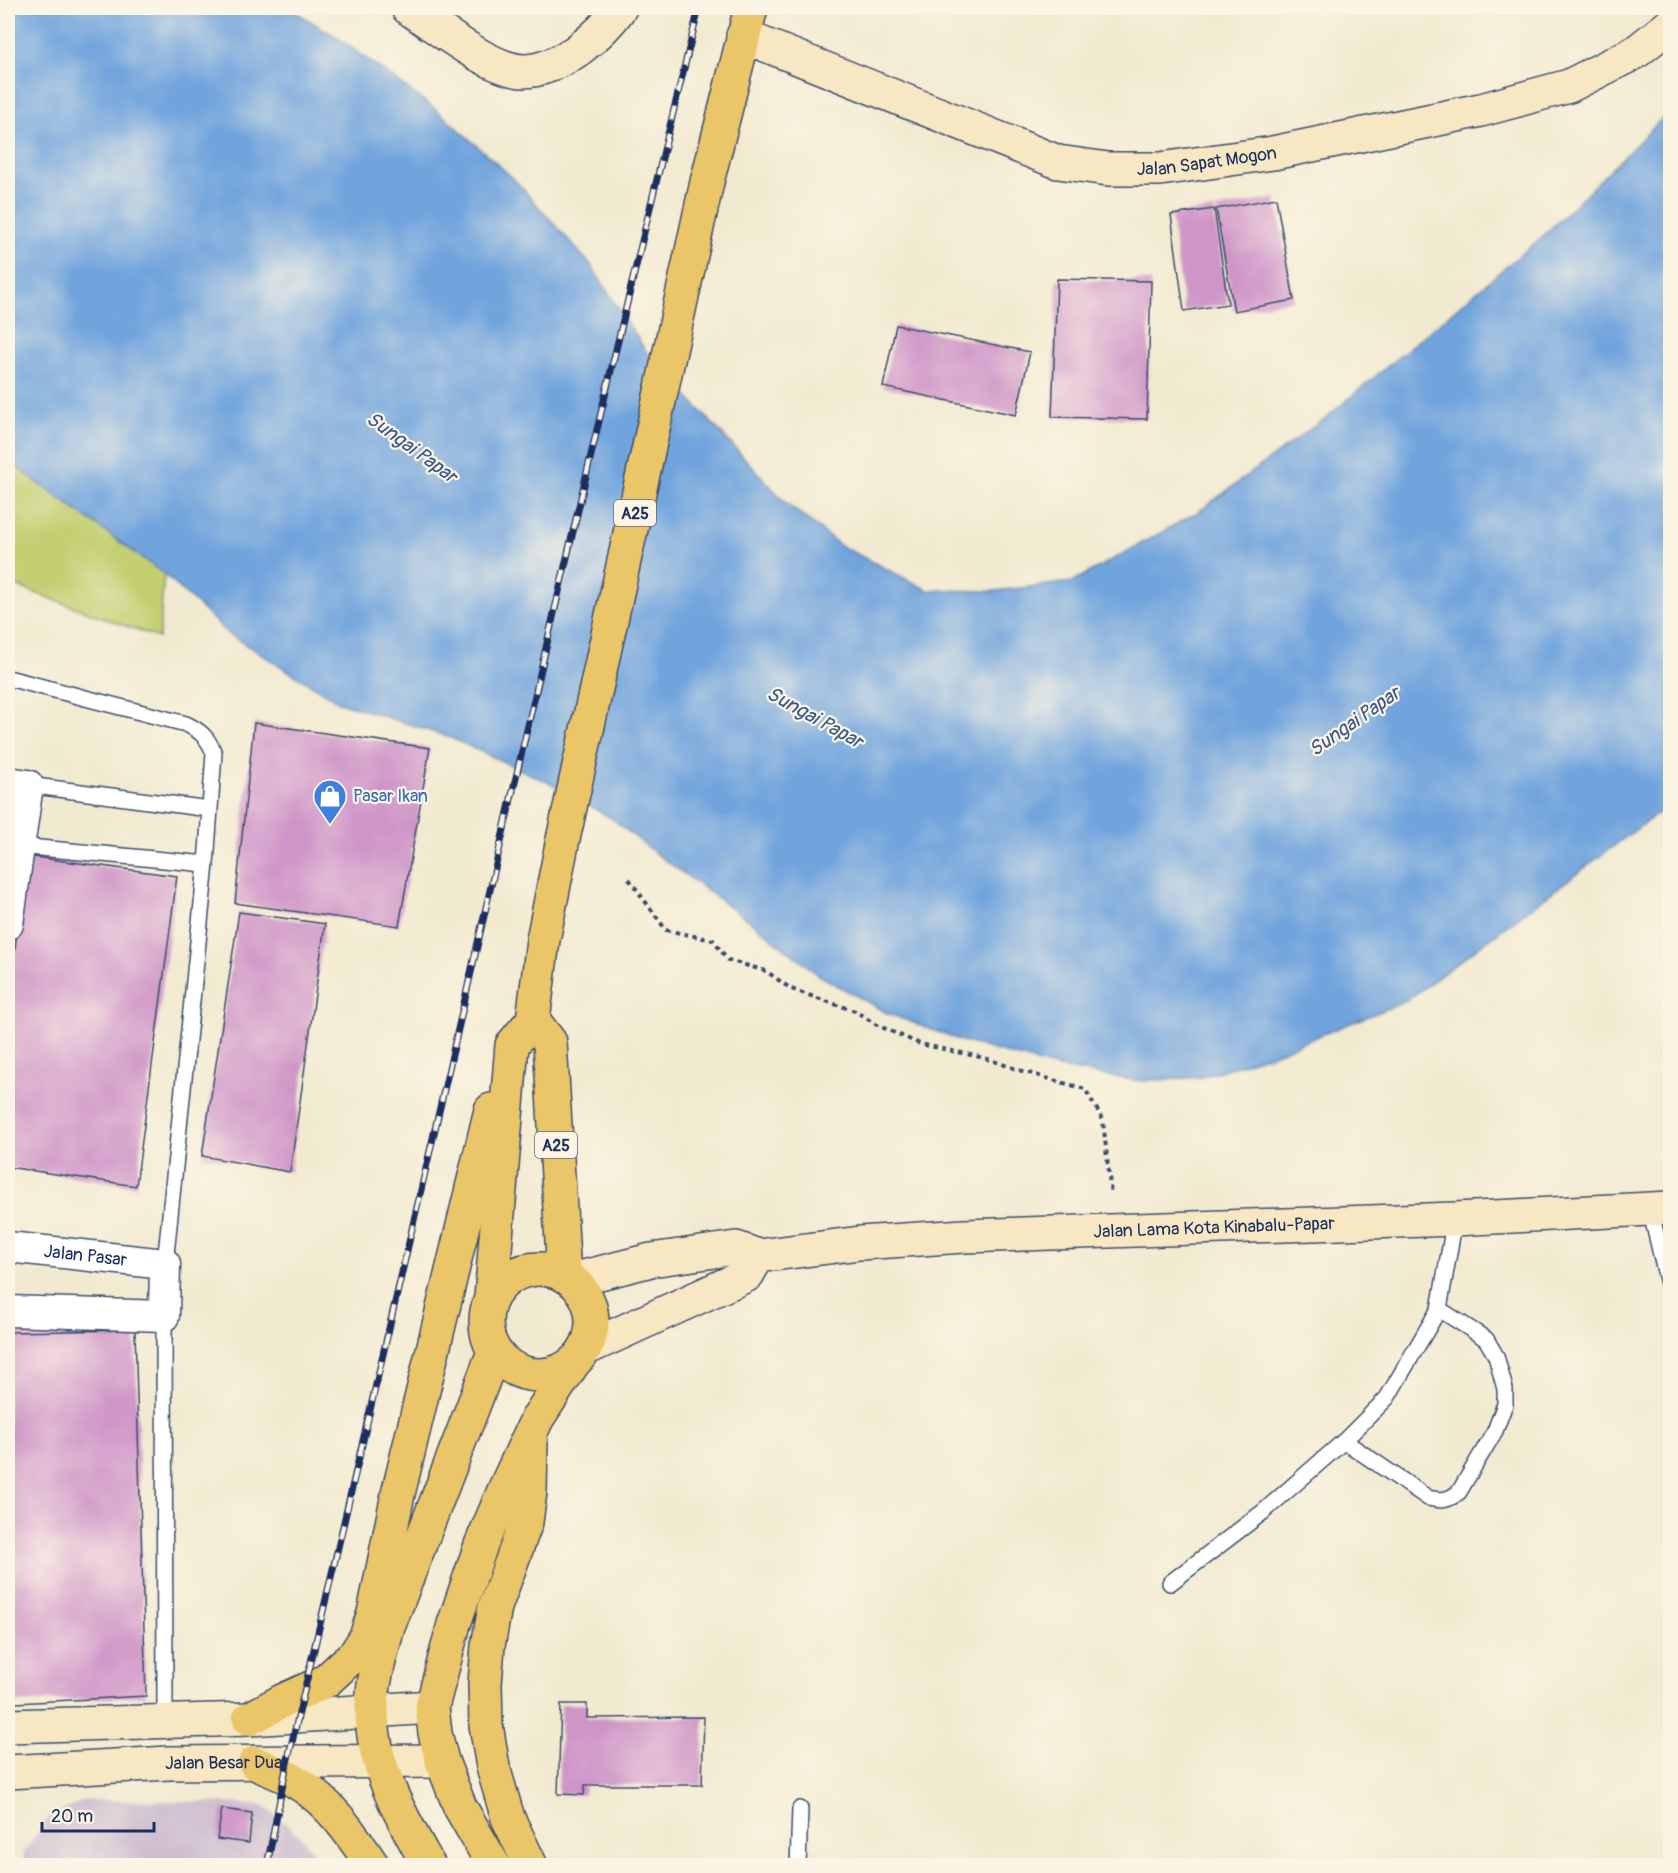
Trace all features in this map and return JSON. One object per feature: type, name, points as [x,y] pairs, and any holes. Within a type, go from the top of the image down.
[{"type":"main road","points":[[408,8],[496,63],[521,71],[540,69],[567,58],[591,40],[620,8]]},
{"type":"main road","name":"Jalan Sapat Mogon","points":[[747,22],[1058,162],[1108,169],[1160,169],[1273,153],[1481,110],[1569,86],[1636,52],[1671,25]]},
{"type":"main road","name":"A25","points":[[568,1277],[550,1042],[533,1020],[543,940],[707,182],[747,22]]},
{"type":"main road","points":[[533,1020],[512,1046],[491,1298],[486,1316],[487,1335],[494,1352],[507,1365],[523,1373],[541,1376],[559,1372],[580,1356],[747,1275],[758,1256],[736,1248],[651,1260],[568,1277]]},
{"type":"main road","points":[[249,1719],[326,1681],[356,1653],[366,1637],[374,1613],[398,1494],[495,1093],[511,1065]]},
{"type":"main road","name":"Jalan Lama Kota Kinabalu-Papar","points":[[758,1256],[860,1243],[964,1236],[1455,1219],[1660,1208]]},
{"type":"main road","points":[[491,1298],[501,1284],[515,1274],[531,1269],[548,1269],[568,1277],[584,1294],[592,1312],[592,1331],[580,1356],[531,1433],[481,1545],[453,1624],[432,1707],[442,1761],[460,1807],[494,1866]]},
{"type":"main road","points":[[429,1866],[406,1825],[378,1762],[372,1711],[377,1668],[388,1627],[494,1352]]},
{"type":"main road","points":[[531,1433],[530,1492],[526,1522],[495,1607],[488,1646],[485,1684],[486,1725],[493,1767],[508,1818],[531,1866]]},
{"type":"main road","points":[[8,1726],[249,1719],[432,1707]]},
{"type":"main road","name":"Jalan Besar Dual","points":[[8,1776],[169,1763],[442,1761]]},
{"type":"main road","points":[[255,1763],[297,1782],[316,1796],[346,1827],[373,1866]]},
{"type":"street","points":[[8,924],[18,783]]},
{"type":"street","name":"Jalan Pasar","points":[[8,1247],[165,1264]]},
{"type":"street","points":[[8,1311],[164,1316],[165,1264]]},
{"type":"lane","points":[[8,678],[186,724],[198,730],[208,740],[214,753],[206,864],[165,1264]]},
{"type":"lane","points":[[18,783],[209,808]]},
{"type":"lane","points":[[13,845],[206,864]]},
{"type":"lane","points":[[1660,1208],[1671,1292]]},
{"type":"lane","points":[[1170,1583],[1263,1512],[1344,1441],[1387,1398],[1439,1309],[1455,1219]]},
{"type":"lane","points":[[1344,1441],[1428,1498],[1450,1499],[1459,1492],[1495,1431],[1505,1404],[1505,1389],[1496,1356],[1486,1339],[1439,1309]]},
{"type":"lane","points":[[164,1316],[165,1720]]},
{"type":"lane","points":[[798,1866],[800,1809]]},
{"type":"path","points":[[629,879],[666,930],[713,940],[728,960],[766,971],[791,989],[855,1011],[878,1025],[920,1044],[985,1058],[1085,1089],[1103,1120],[1116,1232]]},
{"type":"shaded area","points":[[84,1800],[217,1802],[265,1806],[300,1836],[323,1865],[24,1866],[24,1852],[49,1817]]},
{"type":"green space","points":[[8,461],[164,574],[159,638],[8,583]]},
{"type":"water","name":"Sungai Papar","points":[[8,8],[289,8],[337,37],[438,111],[513,178],[590,264],[647,353],[785,502],[841,546],[928,590],[994,591],[1072,582],[1198,512],[1328,416],[1544,235],[1670,111],[1670,804],[1406,1001],[1281,1051],[1202,1077],[1140,1081],[1054,1067],[962,1041],[887,1013],[819,975],[611,818],[554,785],[449,737],[339,702],[230,635],[164,574],[8,461]]},
{"type":"building","points":[[1276,198],[1294,300],[1234,311],[1216,209]]},
{"type":"building","points":[[1214,209],[1228,304],[1184,311],[1171,215]]},
{"type":"building","points":[[1057,279],[1151,281],[1147,419],[1052,417]]},
{"type":"building","points":[[896,325],[1030,352],[1016,415],[883,387]]},
{"type":"building","name":"Pasar Ikan","points":[[254,723],[430,748],[399,926],[235,903]]},
{"type":"building","points":[[26,856],[177,876],[136,1186],[8,1167],[8,1007]]},
{"type":"building","points":[[239,912],[325,924],[290,1172],[202,1156]]},
{"type":"building","points":[[135,1330],[146,1696],[16,1703],[8,1696],[8,1332]]},
{"type":"building","points":[[561,1704],[587,1704],[587,1718],[704,1717],[702,1785],[585,1785],[584,1795],[558,1794]]},
{"type":"building","points":[[222,1809],[252,1813],[249,1843],[217,1839]]},
{"type":"railway","points":[[267,1866],[287,1763],[593,446],[699,8]]},
{"type":"place","name":"Pasar Ikan","points":[[330,825]]}]
